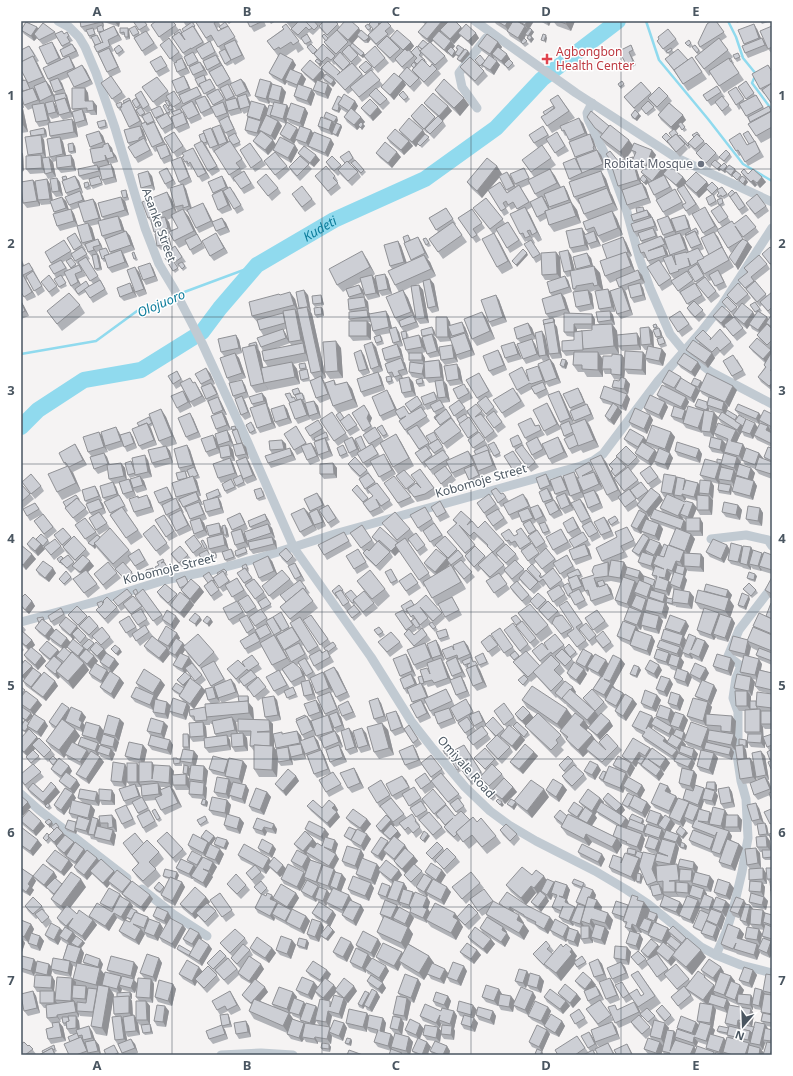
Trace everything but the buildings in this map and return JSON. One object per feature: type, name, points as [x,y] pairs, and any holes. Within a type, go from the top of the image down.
[{"type":"street","name":"Asanke Street","points":[[58,21],[69,27],[79,37],[85,47],[96,73],[115,128],[145,228],[159,264],[174,289],[202,343],[248,442],[294,548]]},
{"type":"street","points":[[475,21],[576,93],[675,157],[772,202]]},
{"type":"street","points":[[477,108],[462,87],[459,73],[491,32]]},
{"type":"street","points":[[592,102],[587,113],[588,118],[610,165],[627,212],[640,260],[650,288],[670,334],[684,351],[711,372],[772,404]]},
{"type":"street","name":"Kobomoje Street","points":[[21,622],[92,603],[165,580],[214,570],[294,548],[338,533],[581,466],[593,461],[602,454],[658,381],[722,305],[772,228]]},
{"type":"street","points":[[711,539],[746,534],[768,540],[772,546]]},
{"type":"street","name":"Omiyale Road","points":[[294,548],[371,657],[411,721],[465,787],[490,811],[536,840],[595,871],[627,890],[648,904],[701,947],[716,956],[772,974]]},
{"type":"street","points":[[716,956],[733,910],[748,838],[746,799],[741,781],[736,748],[738,741],[738,712],[733,698],[736,678],[741,666],[728,656],[739,630],[772,587]]},
{"type":"street","points":[[21,794],[39,810],[156,900],[207,936]]},
{"type":"street","points":[[221,1055],[261,1053],[293,1055]]},
{"type":"waterway","name":"Kudeti","points":[[21,427],[38,410],[84,380],[141,370],[202,332],[220,308],[257,265],[334,220],[425,179],[496,128],[542,79],[618,21]]},
{"type":"waterway","points":[[646,21],[659,60],[743,164],[772,181]]},
{"type":"waterway","points":[[728,21],[736,37],[743,58],[756,74],[752,83],[772,110]]},
{"type":"waterway","name":"Olojuoro","points":[[179,294],[257,265]]},
{"type":"waterway","name":"Olojuoro","points":[[21,354],[96,341],[137,311],[175,296]]},
{"type":"place","name":"Agbongbon Health Center","points":[[547,59]]},
{"type":"place","name":"Robitat Mosque","points":[[701,164]]}]
